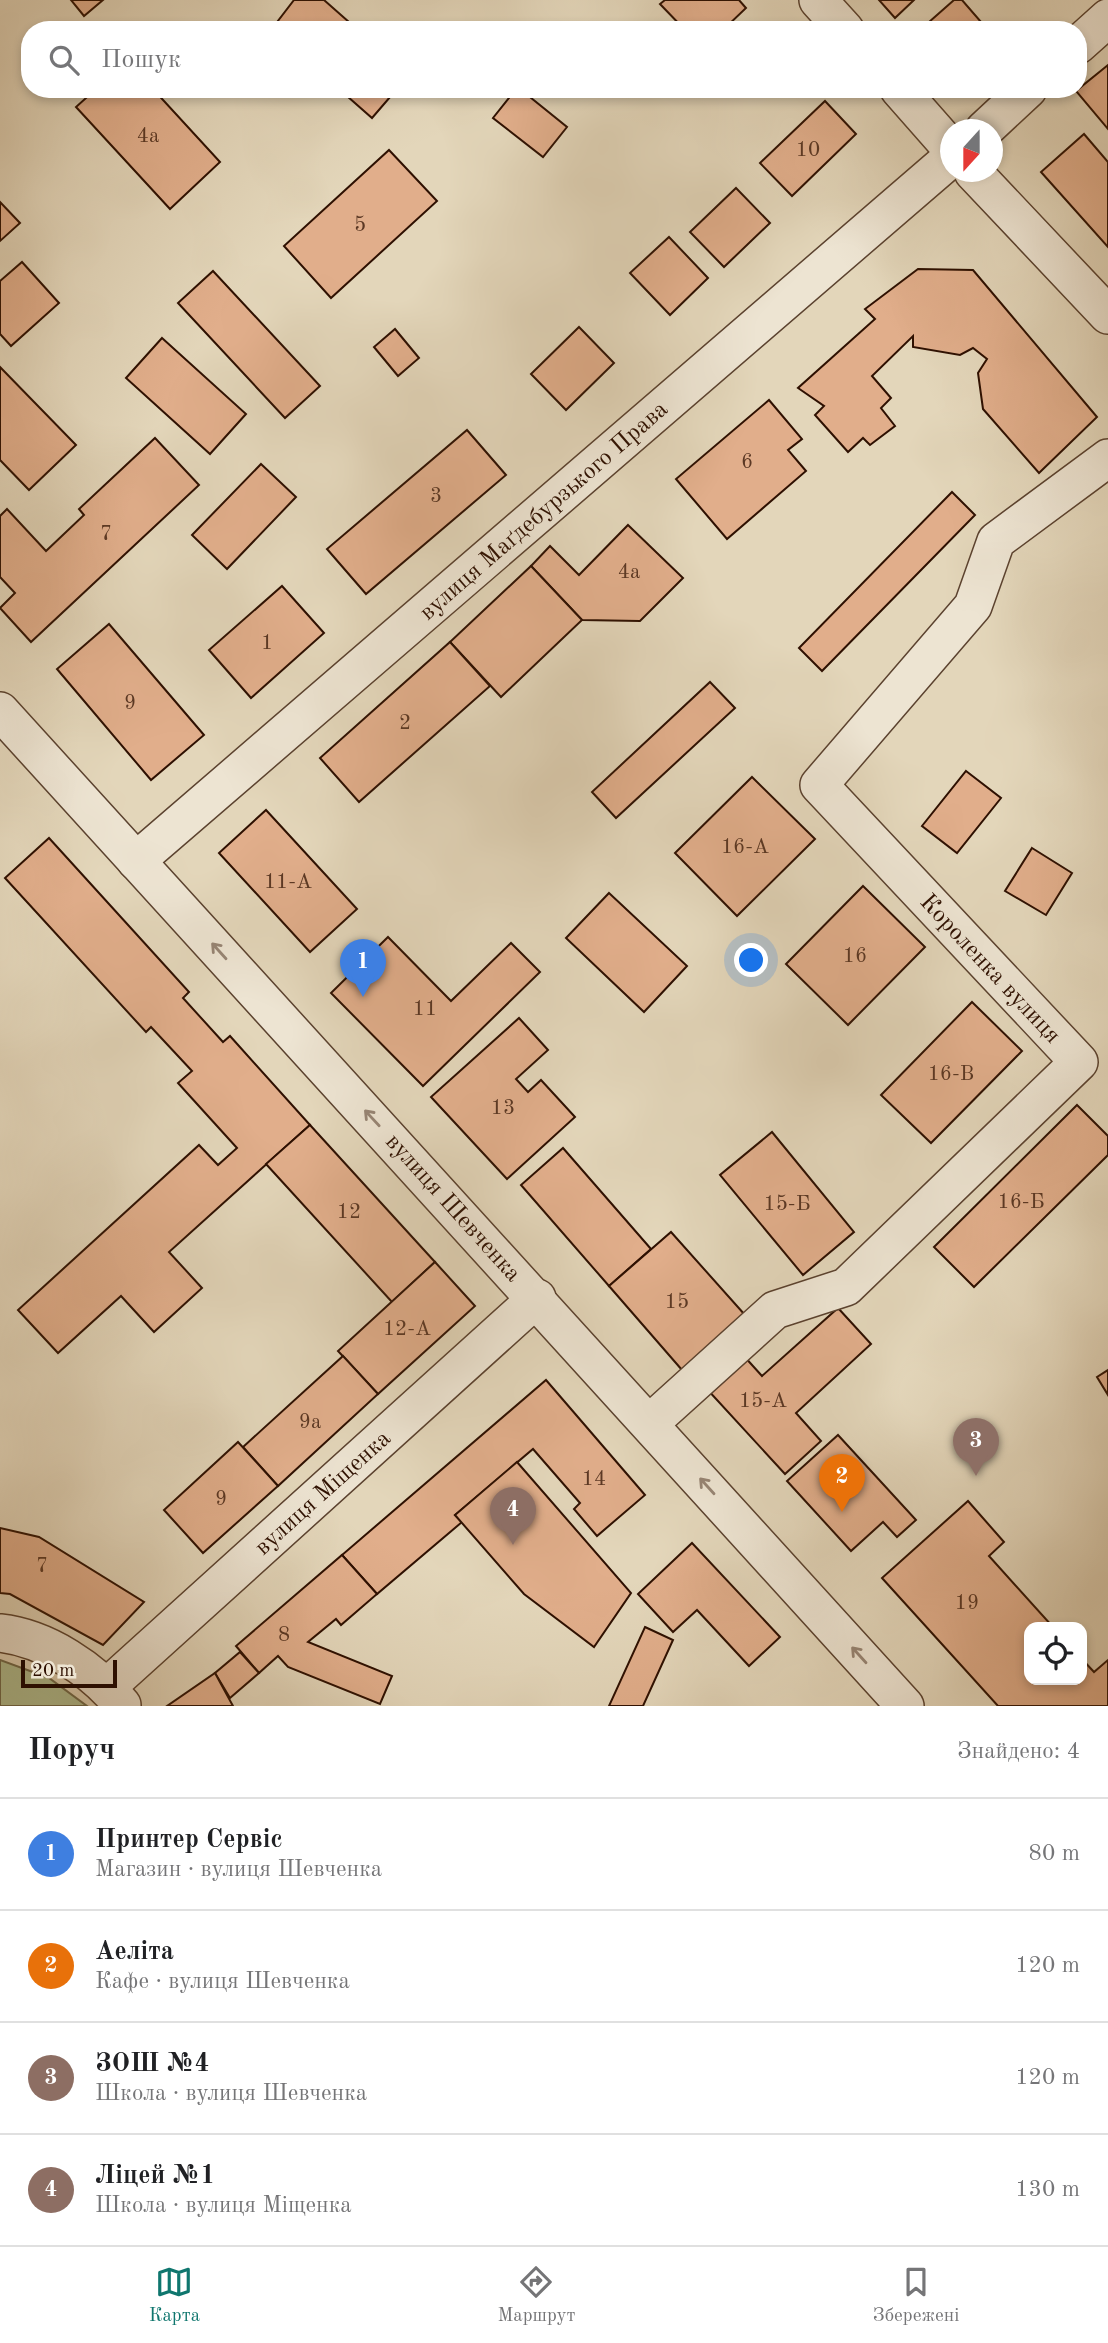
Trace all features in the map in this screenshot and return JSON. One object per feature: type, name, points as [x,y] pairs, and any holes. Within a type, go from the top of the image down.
[{"type":"street","points":[[818,0],[837,21]]},
{"type":"street","points":[[1087,37],[1108,18]]},
{"type":"street","points":[[907,98],[940,136]]},
{"type":"street","points":[[996,119],[1018,98]]},
{"type":"street","name":"вулиця Маґдебурзького Права","points":[[136,861],[940,168]]},
{"type":"street","points":[[982,182],[1108,315]]},
{"type":"street","name":"Короленка вулиця","points":[[650,1423],[775,1310],[846,1287],[1079,1062],[819,785],[973,606],[996,541],[1108,458]]},
{"type":"street","name":"вулиця Шевченка","points":[[0,710],[905,1706]]},
{"type":"street","name":"вулиця Міщенка","points":[[115,1696],[537,1298]]},
{"type":"street","points":[[0,1633],[62,1654],[115,1696]]},
{"type":"green space","points":[[0,1660],[49,1678],[87,1706],[0,1706]]},
{"type":"building","points":[[71,0],[103,0],[84,16]]},
{"type":"building","points":[[294,0],[324,0],[348,21],[278,21]]},
{"type":"building","points":[[665,0],[739,0],[746,8],[732,21],[676,21],[660,4]]},
{"type":"building","points":[[879,0],[914,0],[895,18]]},
{"type":"building","points":[[954,0],[962,0],[980,21],[930,21]]},
{"type":"building","points":[[1108,65],[1108,129],[1082,98],[1087,98],[1087,82]]},
{"type":"building","points":[[86,98],[161,98],[220,162],[170,209],[76,107]]},
{"type":"building","points":[[349,98],[389,98],[372,118]]},
{"type":"building","points":[[509,98],[531,98],[567,127],[543,157],[493,118]]},
{"type":"building","points":[[825,101],[856,134],[792,196],[760,163]]},
{"type":"building","points":[[1084,134],[1108,162],[1108,247],[1041,172]]},
{"type":"building","points":[[389,150],[437,201],[331,298],[284,246]]},
{"type":"building","points":[[736,188],[770,223],[724,267],[690,232]]},
{"type":"building","points":[[0,202],[20,223],[0,241]]},
{"type":"building","points":[[669,237],[708,278],[670,315],[630,273]]},
{"type":"building","points":[[22,262],[59,303],[11,346],[0,334],[0,281]]},
{"type":"building","points":[[918,269],[973,270],[1097,417],[1039,473],[983,409],[978,373],[987,359],[973,348],[960,355],[913,347],[913,336],[872,376],[891,398],[881,408],[895,426],[870,445],[863,438],[848,452],[815,415],[824,406],[798,388],[875,319],[865,309]]},
{"type":"building","points":[[213,271],[320,386],[285,418],[178,303]]},
{"type":"building","points":[[579,327],[614,363],[566,410],[531,374]]},
{"type":"building","points":[[395,329],[419,358],[398,376],[374,347]]},
{"type":"building","points":[[162,338],[246,414],[210,454],[126,378]]},
{"type":"building","points":[[0,367],[76,445],[29,490],[0,460]]},
{"type":"building","points":[[769,400],[802,439],[788,450],[806,471],[727,539],[676,479]]},
{"type":"building","points":[[467,430],[506,475],[366,594],[327,549]]},
{"type":"building","points":[[155,438],[199,485],[31,642],[0,608],[15,593],[0,577],[0,516],[7,509],[46,551],[84,515],[79,509]]},
{"type":"building","points":[[261,464],[296,497],[227,569],[192,535]]},
{"type":"building","points":[[952,492],[975,515],[822,671],[799,648]]},
{"type":"building","points":[[628,525],[683,578],[640,621],[582,620],[531,566],[550,546],[579,575]]},
{"type":"building","points":[[531,566],[582,620],[501,697],[450,642]]},
{"type":"building","points":[[282,586],[324,633],[251,698],[209,650]]},
{"type":"building","points":[[109,624],[204,735],[151,780],[57,669]]},
{"type":"building","points":[[450,642],[490,686],[359,802],[320,758]]},
{"type":"building","points":[[710,682],[735,708],[616,818],[592,792]]},
{"type":"building","points":[[966,771],[1001,798],[957,853],[922,826]]},
{"type":"building","points":[[752,777],[815,839],[737,916],[675,853]]},
{"type":"building","points":[[266,810],[357,909],[310,952],[219,853]]},
{"type":"building","points":[[49,838],[189,992],[183,998],[223,1042],[230,1036],[310,1125],[169,1252],[202,1288],[154,1332],[121,1296],[58,1353],[18,1310],[199,1145],[218,1165],[237,1148],[178,1083],[192,1071],[151,1027],[146,1032],[5,878]]},
{"type":"building","points":[[1032,848],[1072,873],[1046,915],[1005,891]]},
{"type":"building","points":[[863,886],[925,947],[848,1025],[786,964]]},
{"type":"building","points":[[609,893],[687,966],[644,1012],[566,938]]},
{"type":"building","points":[[388,937],[451,1001],[511,943],[540,972],[423,1086],[331,993]]},
{"type":"building","points":[[972,1002],[1022,1051],[931,1143],[881,1095]]},
{"type":"building","points":[[519,1018],[548,1050],[516,1079],[528,1092],[541,1080],[575,1117],[507,1179],[431,1097]]},
{"type":"building","points":[[1077,1105],[1108,1136],[1108,1155],[974,1287],[934,1247]]},
{"type":"building","points":[[310,1125],[435,1262],[392,1302],[266,1164]]},
{"type":"building","points":[[772,1132],[854,1232],[803,1275],[720,1175]]},
{"type":"building","points":[[563,1148],[651,1249],[609,1286],[521,1185]]},
{"type":"building","points":[[671,1232],[745,1315],[682,1370],[609,1286]]},
{"type":"building","points":[[435,1262],[475,1306],[378,1394],[338,1351]]},
{"type":"building","points":[[838,1308],[871,1344],[796,1413],[821,1441],[785,1474],[706,1388],[743,1355],[762,1376]]},
{"type":"building","points":[[343,1356],[378,1394],[278,1486],[243,1447]]},
{"type":"building","points":[[1108,1370],[1108,1395],[1097,1377]]},
{"type":"building","points":[[546,1380],[645,1495],[597,1536],[574,1509],[580,1503],[533,1449],[455,1515],[462,1522],[377,1594],[342,1555]]},
{"type":"building","points":[[838,1435],[916,1520],[897,1537],[883,1522],[851,1551],[787,1481]]},
{"type":"building","points":[[238,1442],[278,1486],[203,1553],[164,1510]]},
{"type":"building","points":[[517,1462],[631,1593],[594,1647],[524,1594],[455,1515]]},
{"type":"building","points":[[968,1501],[1004,1542],[989,1556],[1048,1622],[1024,1622],[1024,1685],[1087,1685],[1087,1664],[1094,1672],[1108,1660],[1108,1706],[998,1706],[882,1578]]},
{"type":"building","points":[[0,1528],[39,1537],[144,1602],[103,1645],[10,1594],[0,1593]]},
{"type":"building","points":[[692,1543],[780,1637],[749,1666],[697,1610],[673,1632],[638,1594]]},
{"type":"building","points":[[342,1555],[377,1594],[341,1625],[336,1619],[308,1642],[392,1676],[380,1704],[288,1667],[278,1656],[259,1673],[236,1646]]},
{"type":"building","points":[[645,1627],[673,1640],[643,1706],[609,1706]]},
{"type":"building","points":[[240,1652],[259,1673],[230,1698],[215,1673]]},
{"type":"building","points":[[215,1673],[233,1706],[167,1706]]},
{"type":"place","name":"Принтер Сервіс","points":[[363,997]]},
{"type":"place","name":"ЗОШ №4","points":[[976,1476]]},
{"type":"place","name":"Аеліта","points":[[842,1512]]},
{"type":"place","name":"Ліцей №1","points":[[513,1545]]}]
